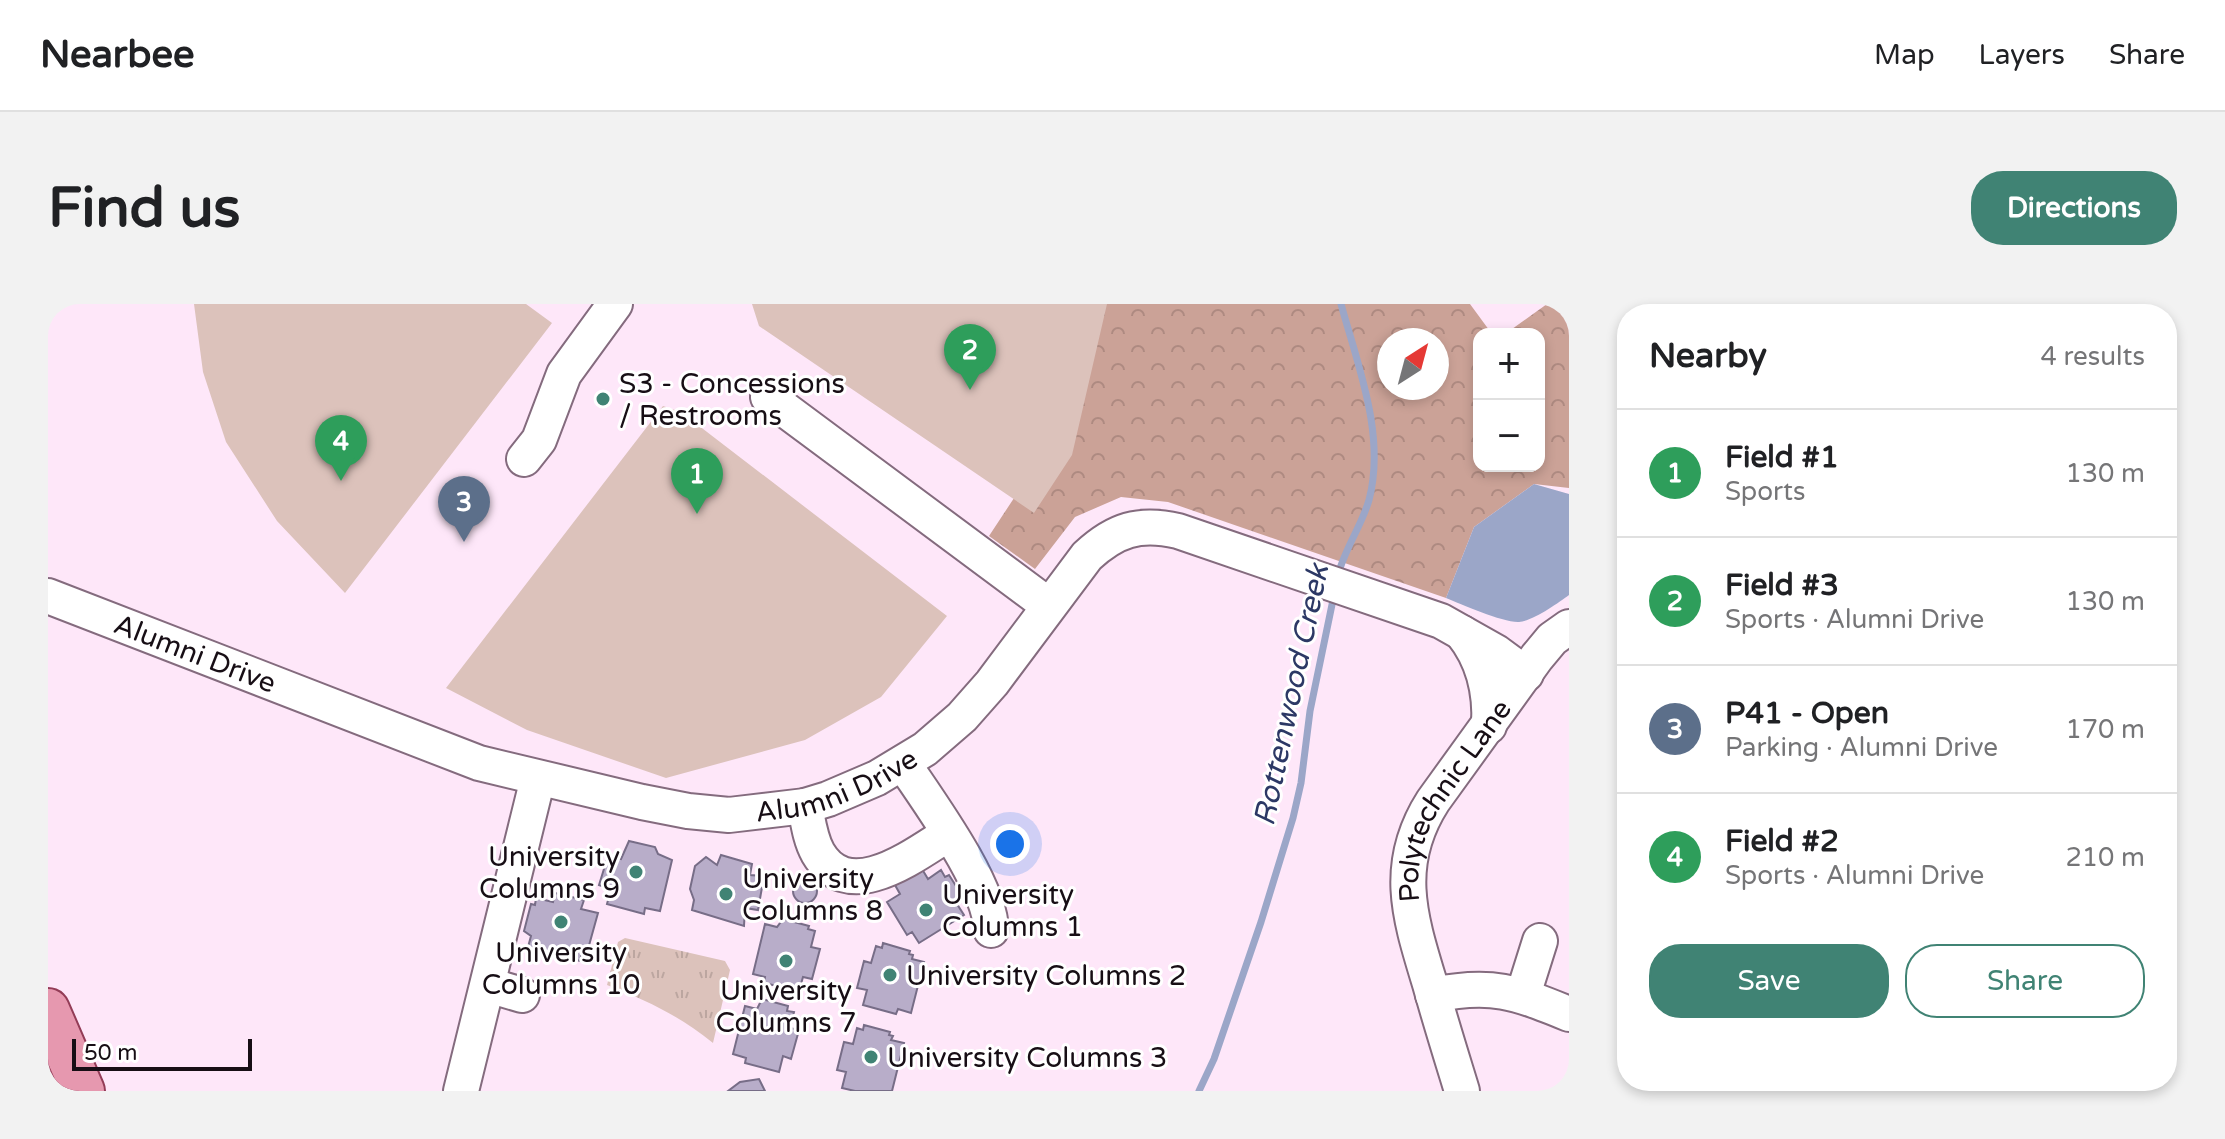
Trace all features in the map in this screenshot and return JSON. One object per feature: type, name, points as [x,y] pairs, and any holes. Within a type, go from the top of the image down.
[{"type":"main road","points":[[48,1010],[83,1091]]},
{"type":"street","points":[[524,459],[539,440],[564,374],[615,304]]},
{"type":"street","points":[[768,397],[1048,605]]},
{"type":"street","name":"Alumni Drive","points":[[48,596],[457,755],[538,778],[688,811],[729,815],[805,806],[851,791],[903,763],[945,733],[977,701],[1087,556],[1105,539],[1122,531],[1163,527],[1423,614],[1459,630],[1526,674]]},
{"type":"street","name":"Polytechnic Lane","points":[[1462,1091],[1409,907],[1408,877],[1412,846],[1423,816],[1552,639],[1569,627]]},
{"type":"street","points":[[1459,630],[1472,648],[1484,674],[1489,726]]},
{"type":"street","points":[[903,763],[984,895],[991,930]]},
{"type":"street","points":[[461,1091],[538,778]]},
{"type":"street","points":[[805,806],[820,856],[828,866],[850,876],[873,875],[948,834]]},
{"type":"street","points":[[1523,995],[1540,941]]},
{"type":"street","points":[[488,985],[522,995]]},
{"type":"street","points":[[1433,995],[1471,988],[1505,990],[1569,1014]]},
{"type":"green space","points":[[194,304],[526,304],[552,323],[345,593],[277,521],[226,442],[203,372]]},
{"type":"green space","points":[[752,304],[1107,304],[1072,455],[1034,513],[759,326]]},
{"type":"green space","points":[[1066,304],[1470,304],[1488,328],[1473,328],[1473,472],[1545,472],[1545,328],[1513,328],[1547,304],[1569,304],[1569,488],[1534,484],[1474,527],[1446,598],[1168,502],[1121,497],[1075,517],[1035,569],[989,536],[1018,492]]},
{"type":"green space","points":[[663,406],[681,412],[947,616],[881,697],[805,740],[666,778],[527,730],[446,688]]},
{"type":"green space","points":[[625,938],[725,961],[730,970],[713,1043],[662,1010],[607,985],[618,942]]},
{"type":"water","points":[[1534,484],[1569,494],[1569,595],[1538,615],[1519,622],[1493,616],[1446,598],[1474,527]]},
{"type":"building","name":"University Columns 9","points":[[629,841],[655,847],[658,854],[672,860],[660,911],[645,908],[644,914],[607,904],[611,889],[599,885],[608,856],[621,859]]},
{"type":"building","name":"University Columns 8","points":[[721,855],[752,864],[750,875],[764,876],[758,910],[745,908],[744,926],[692,910],[694,900],[690,889],[695,866],[706,857],[717,865]]},
{"type":"building","name":"University Columns 1","points":[[922,869],[928,879],[941,870],[945,877],[949,875],[963,897],[957,904],[964,915],[919,943],[912,932],[907,935],[887,902],[900,894],[895,885]]},
{"type":"building","points":[[805,879],[814,882],[817,891],[814,900],[805,903],[796,900],[793,891],[796,882]]},
{"type":"building","name":"University Columns 10","points":[[555,893],[584,900],[581,909],[598,913],[588,949],[583,948],[580,961],[528,947],[531,936],[524,931],[531,904],[535,905],[536,898],[553,902]]},
{"type":"building","name":"University Columns 7","points":[[783,919],[809,926],[808,929],[815,931],[811,947],[820,949],[812,979],[803,977],[799,991],[764,983],[765,977],[753,974],[765,924],[777,927]]},
{"type":"building","name":"University Columns 2","points":[[883,943],[910,951],[912,959],[924,962],[911,1013],[898,1009],[896,1014],[863,1005],[867,990],[857,988],[864,961],[871,963],[876,946],[882,948]]},
{"type":"building","points":[[762,999],[788,1006],[787,1011],[794,1012],[790,1028],[799,1030],[791,1059],[783,1056],[779,1072],[745,1063],[746,1058],[733,1054],[745,1006],[757,1009]]},
{"type":"building","name":"University Columns 3","points":[[864,1025],[890,1032],[889,1035],[893,1036],[891,1040],[904,1043],[892,1091],[842,1088],[846,1072],[837,1070],[844,1042],[853,1044],[857,1028],[863,1030]]},
{"type":"building","points":[[759,1079],[765,1091],[728,1091],[740,1082]]},
{"type":"waterway","name":"Rottenwood Creek","points":[[1338,575],[1369,500],[1374,451],[1368,401],[1341,304]]},
{"type":"waterway","name":"Rottenwood Creek","points":[[1199,1091],[1214,1059],[1293,818],[1301,783],[1310,711],[1334,595]]},
{"type":"place","name":"Field #3","points":[[970,390]]},
{"type":"place","name":"S3 - Concessions / Restrooms","points":[[603,399]]},
{"type":"place","name":"Field #2","points":[[341,481]]},
{"type":"place","name":"Field #1","points":[[697,514]]},
{"type":"place","name":"P41 - Open","points":[[464,542]]},
{"type":"place","name":"University Columns 9","points":[[636,872]]},
{"type":"place","name":"University Columns 8","points":[[726,894]]},
{"type":"place","name":"University Columns 1","points":[[926,910]]},
{"type":"place","name":"University Columns 10","points":[[561,922]]},
{"type":"place","name":"University Columns 7","points":[[786,961]]},
{"type":"place","name":"University Columns 2","points":[[890,975]]},
{"type":"place","name":"University Columns 3","points":[[871,1057]]}]
